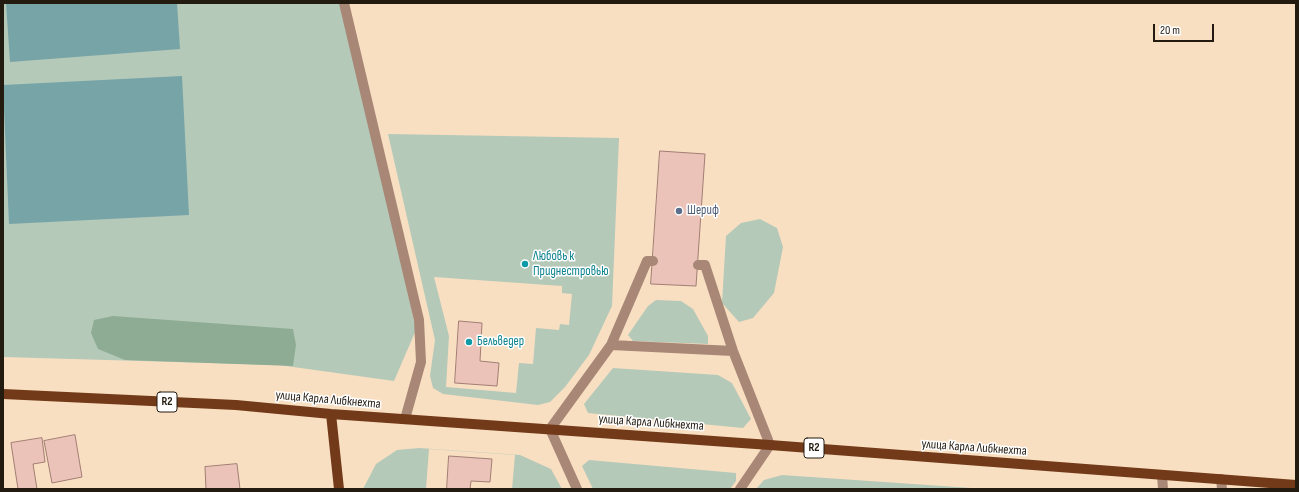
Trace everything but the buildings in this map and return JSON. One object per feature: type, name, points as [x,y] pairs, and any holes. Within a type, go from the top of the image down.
[{"type":"main road","name":"улица Карла Либкнехта","points":[[3,394],[236,405],[332,414],[1162,475],[1222,484],[1296,485]]},
{"type":"main road","points":[[332,414],[339,489]]},
{"type":"lane","points":[[344,3],[419,320],[421,362],[405,419]]},
{"type":"lane","points":[[577,489],[550,429],[611,346],[647,261],[653,261]]},
{"type":"lane","points":[[698,264],[705,265],[733,351],[770,445],[740,489]]},
{"type":"lane","points":[[611,346],[733,351]]},
{"type":"lane","points":[[1162,475],[1164,489]]},
{"type":"green space","points":[[3,3],[344,3],[416,330],[394,381],[279,365],[3,357]]},
{"type":"green space","points":[[388,134],[619,138],[612,306],[589,355],[565,387],[550,402],[538,405],[443,394],[433,388],[430,376],[435,340]],"holes":[[[434,277],[562,286],[562,293],[572,294],[569,325],[560,324],[559,330],[536,328],[533,364],[519,363],[516,393],[446,387],[449,336]]]},
{"type":"green space","points":[[760,219],[777,228],[783,247],[774,293],[753,318],[739,322],[722,303],[726,236],[741,223]]},
{"type":"green space","points":[[656,300],[681,301],[693,309],[708,336],[708,344],[633,341],[628,335],[648,306]]},
{"type":"green space","points":[[113,316],[293,329],[296,345],[293,366],[125,360],[98,349],[91,333],[94,320]]},
{"type":"green space","points":[[613,368],[718,375],[732,383],[751,419],[743,428],[588,413],[584,404]]},
{"type":"green space","points":[[419,448],[520,455],[551,469],[562,489],[512,489],[515,455],[429,449],[426,489],[363,489],[376,464],[397,450]]},
{"type":"green space","points":[[589,460],[736,473],[736,481],[730,489],[593,489],[582,466]]},
{"type":"green space","points":[[782,475],[986,489],[756,489],[764,480]]},
{"type":"water","points":[[6,3],[177,3],[180,49],[10,62]]},
{"type":"water","points":[[182,76],[189,215],[9,224],[3,85]]},
{"type":"place","name":"Шериф","points":[[679,211]]},
{"type":"place","name":"Любовь к Приднестровью","points":[[525,264]]},
{"type":"place","name":"Бельведер","points":[[469,342]]}]
